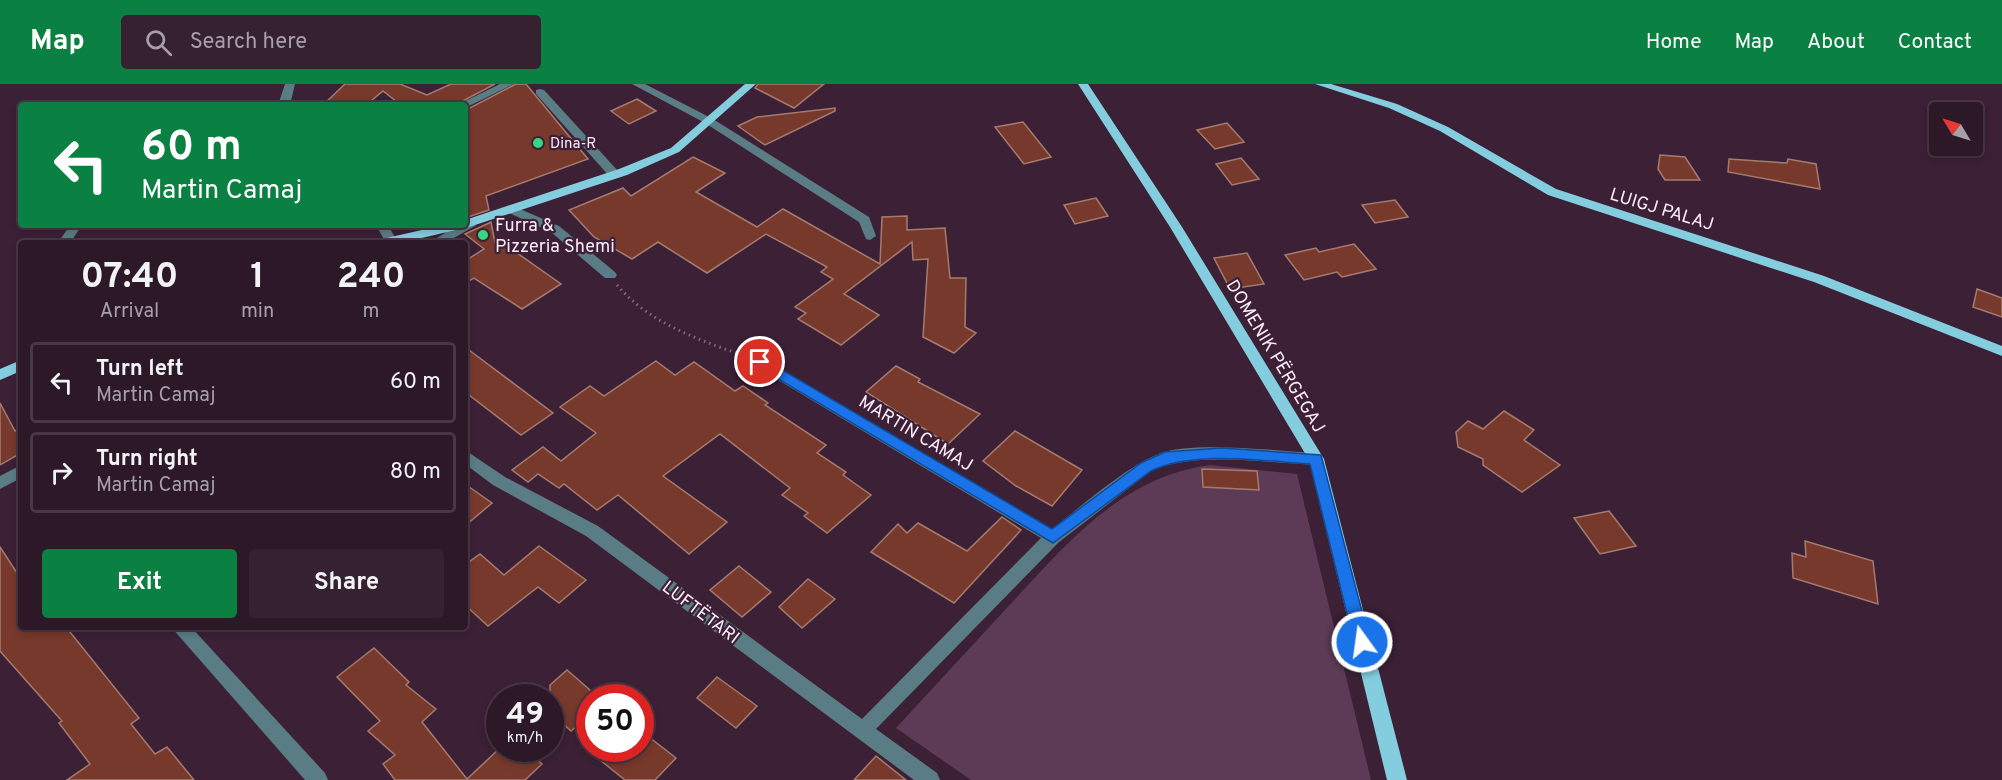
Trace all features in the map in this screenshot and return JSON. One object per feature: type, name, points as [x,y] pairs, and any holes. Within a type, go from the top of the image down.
[{"type":"main road","points":[[468,223],[614,174],[675,150],[751,84]]},
{"type":"main road","name":"DOMENIK PËRGEGAJ","points":[[1083,84],[1176,227],[1316,459],[1397,780]]},
{"type":"main road","name":"LUIGJ PALAJ","points":[[1320,84],[1339,86],[1394,106],[1444,129],[1552,192],[1819,279],[2002,351]]},
{"type":"main road","points":[[395,240],[448,228]]},
{"type":"main road","points":[[0,375],[18,366]]},
{"type":"street","points":[[285,102],[290,84]]},
{"type":"street","points":[[468,103],[509,84]]},
{"type":"street","points":[[637,84],[709,122],[865,219],[870,236]]},
{"type":"street","points":[[540,92],[614,174]]},
{"type":"street","points":[[511,209],[555,229],[610,275]]},
{"type":"street","points":[[440,240],[459,228]]},
{"type":"street","name":"MARTIN CAMAJ","points":[[760,362],[1053,537]]},
{"type":"street","points":[[862,731],[1053,537],[1146,467],[1165,458],[1222,454],[1316,459]]},
{"type":"street","name":"LUFTËTARI","points":[[468,458],[499,481],[592,531],[930,780]]},
{"type":"street","points":[[0,483],[18,473]]},
{"type":"street","points":[[183,630],[318,780]]},
{"type":"path","points":[[610,275],[624,296],[659,319],[698,340],[760,362]]},
{"type":"shaded area","points":[[1210,465],[1297,474],[1371,780],[971,780],[896,728],[1048,563],[1095,519],[1120,500],[1148,484],[1177,472]]},
{"type":"building","points":[[345,84],[400,84],[427,95],[451,84],[495,84],[461,102],[397,102],[383,91],[370,102],[326,102]]},
{"type":"building","points":[[516,84],[526,84],[588,159],[486,196],[489,210],[468,217],[468,109]]},
{"type":"building","points":[[758,84],[824,84],[794,108],[755,88]]},
{"type":"building","points":[[637,99],[656,111],[629,124],[611,111]]},
{"type":"building","points":[[835,108],[835,111],[765,145],[738,126],[757,117]]},
{"type":"building","points":[[1023,122],[1051,157],[1024,164],[995,127]]},
{"type":"building","points":[[1227,123],[1244,142],[1215,149],[1197,130]]},
{"type":"building","points":[[1660,155],[1685,157],[1700,180],[1665,180],[1658,169]]},
{"type":"building","points":[[693,157],[725,173],[696,192],[757,227],[783,209],[880,264],[882,217],[907,216],[907,230],[945,228],[950,278],[966,278],[965,327],[976,333],[954,353],[923,337],[928,259],[913,260],[912,242],[844,294],[879,315],[841,345],[798,319],[806,313],[795,307],[833,279],[821,272],[827,267],[766,234],[707,273],[658,242],[632,259],[594,237],[569,210],[623,188],[631,196]]},
{"type":"building","points":[[1241,158],[1259,179],[1232,185],[1216,164]]},
{"type":"building","points":[[1729,159],[1787,163],[1788,159],[1816,164],[1820,189],[1728,172]]},
{"type":"building","points":[[1096,198],[1108,216],[1075,224],[1064,205]]},
{"type":"building","points":[[1395,200],[1408,217],[1375,223],[1362,205]]},
{"type":"building","points":[[491,222],[495,243],[500,241],[561,284],[522,309],[474,278],[468,281],[468,259],[484,249],[465,234]]},
{"type":"building","points":[[1354,244],[1376,269],[1342,277],[1337,272],[1304,280],[1285,255],[1316,248],[1319,252]]},
{"type":"building","points":[[1247,253],[1264,284],[1230,289],[1214,258]]},
{"type":"building","points":[[1977,289],[2002,298],[2002,317],[1973,307]]},
{"type":"building","points":[[468,349],[553,413],[521,435],[468,394]]},
{"type":"building","points":[[656,361],[675,375],[694,362],[735,391],[743,386],[768,403],[765,405],[826,445],[817,453],[846,472],[843,475],[871,495],[827,533],[804,516],[808,513],[782,495],[790,488],[720,434],[663,476],[727,522],[689,554],[618,495],[597,510],[564,484],[559,488],[538,474],[528,482],[512,470],[543,447],[561,461],[596,433],[560,407],[590,386],[604,396]]},
{"type":"building","points":[[896,366],[920,379],[918,382],[980,414],[948,444],[866,392]]},
{"type":"building","points":[[0,403],[15,431],[18,430],[18,455],[0,465]]},
{"type":"building","points":[[1504,411],[1534,430],[1524,440],[1560,465],[1522,492],[1483,465],[1483,459],[1458,447],[1456,432],[1468,421],[1483,429]]},
{"type":"building","points":[[1015,431],[1082,470],[1052,506],[1016,486],[983,461]]},
{"type":"building","points":[[1202,469],[1257,471],[1259,490],[1203,487]]},
{"type":"building","points":[[468,486],[492,503],[468,523]]},
{"type":"building","points":[[1609,511],[1636,546],[1600,554],[1574,518]]},
{"type":"building","points":[[1002,517],[1021,530],[954,603],[871,552],[898,524],[907,533],[918,523],[967,551]]},
{"type":"building","points":[[1805,541],[1873,561],[1878,604],[1793,578],[1792,553],[1806,557]]},
{"type":"building","points":[[539,546],[586,580],[559,603],[538,587],[488,626],[468,608],[468,563],[480,554],[504,575]]},
{"type":"building","points":[[0,547],[18,574],[18,630],[68,630],[139,718],[131,724],[155,754],[167,747],[194,780],[67,780],[90,764],[59,723],[62,721],[0,651]]},
{"type":"building","points":[[739,566],[771,592],[742,617],[710,590]]},
{"type":"building","points":[[808,579],[835,599],[802,628],[779,607]]},
{"type":"building","points":[[374,648],[409,682],[406,685],[436,709],[422,722],[467,779],[486,761],[540,762],[542,764],[525,780],[395,780],[383,764],[395,755],[368,731],[380,721],[337,677]]},
{"type":"building","points":[[567,670],[583,684],[576,684],[576,727],[571,731],[564,725],[564,684],[551,684]]},
{"type":"building","points":[[717,677],[757,706],[736,728],[697,698]]},
{"type":"building","points":[[654,741],[676,758],[655,780],[625,780],[602,762],[654,762]]},
{"type":"building","points":[[876,756],[906,780],[854,780]]},
{"type":"place","name":"Dina-R","points":[[538,143]]},
{"type":"place","name":"Furra & Pizzeria Shemi","points":[[483,235]]},
{"type":"route","points":[[760,362],[1053,537],[1146,467],[1165,458],[1222,454],[1316,459],[1362,642]]}]
